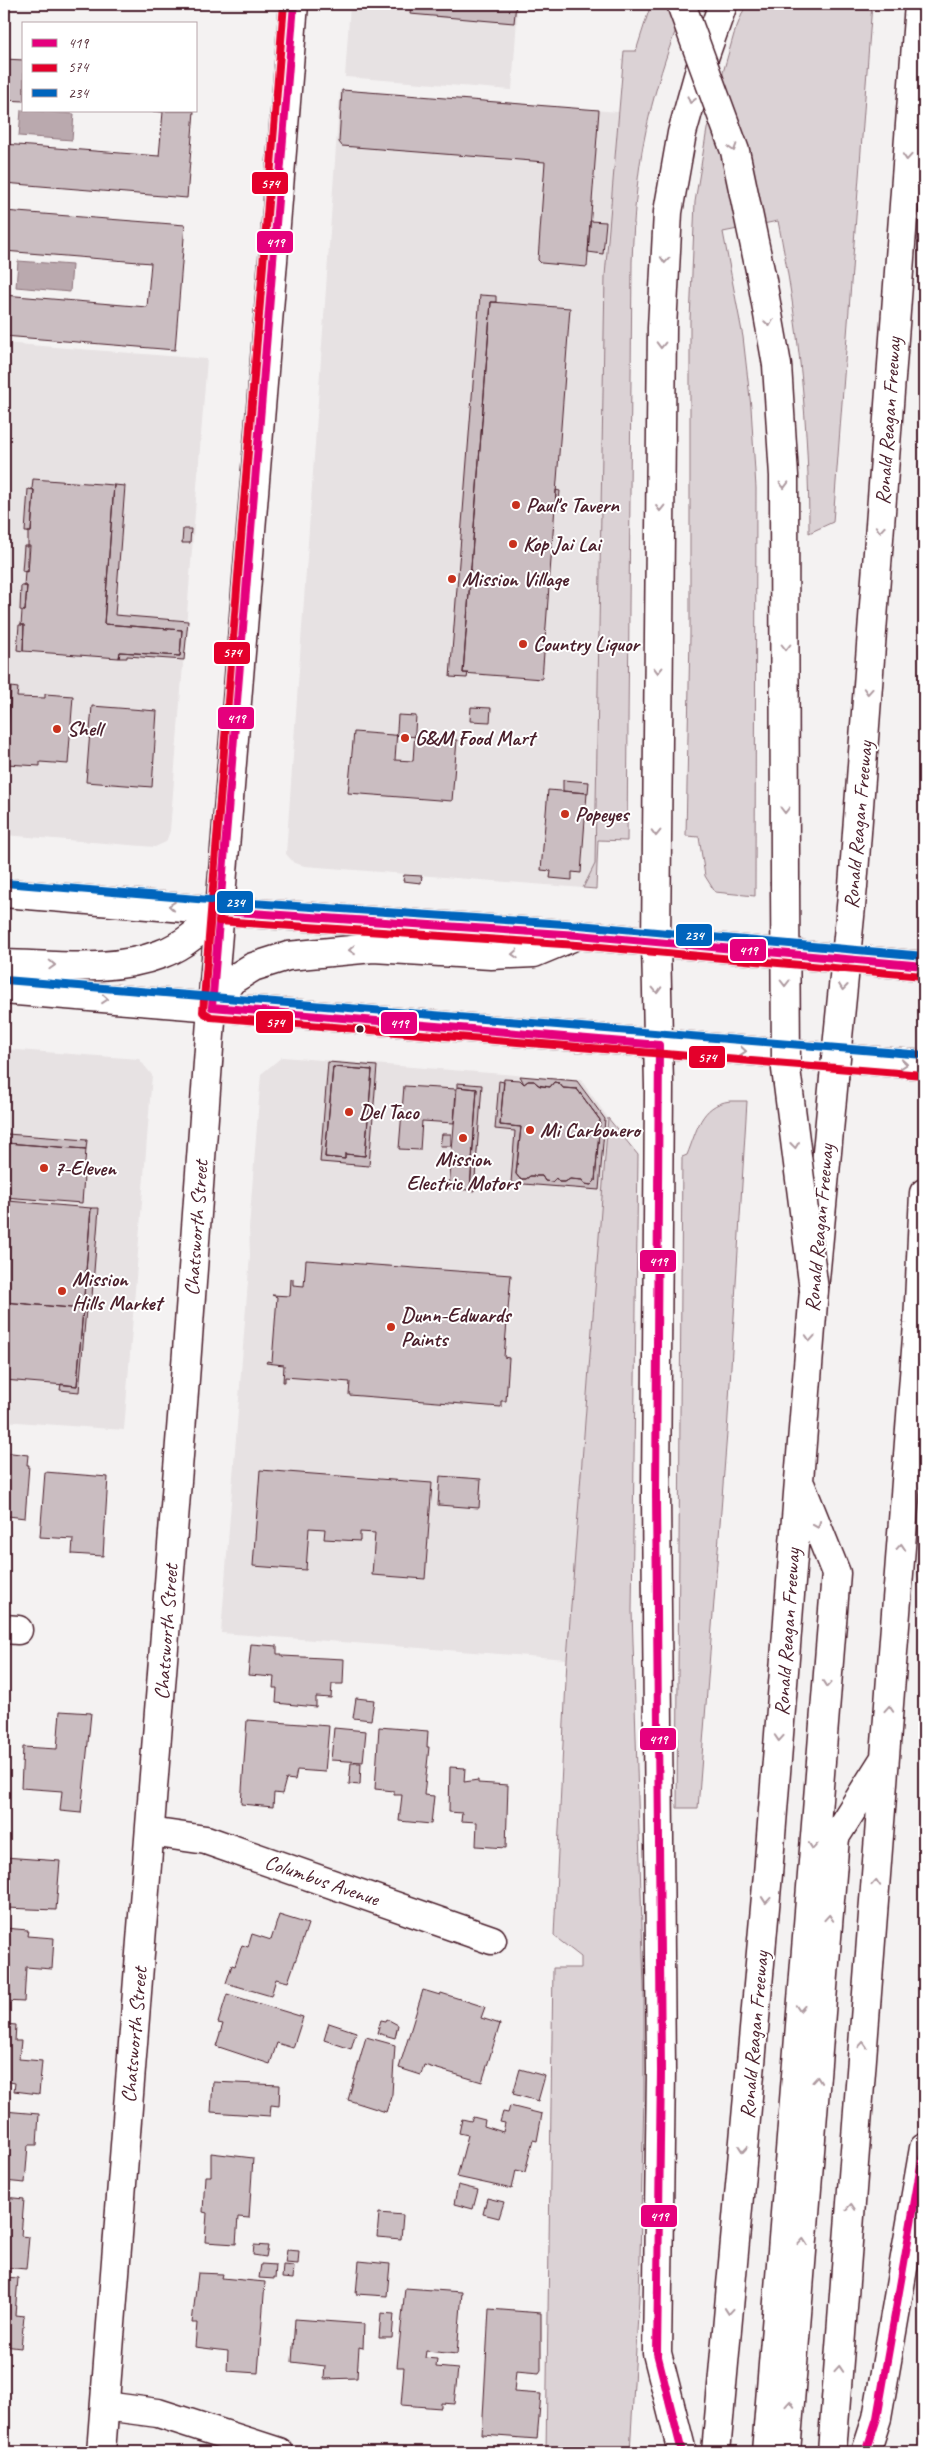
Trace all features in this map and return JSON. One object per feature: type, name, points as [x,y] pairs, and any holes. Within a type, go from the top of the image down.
[{"type":"main road","name":"Chatsworth Street","points":[[101,2452],[212,1007],[294,4]]},
{"type":"main road","points":[[681,4],[734,151],[761,275],[777,365],[784,476],[786,1069],[814,1290]]},
{"type":"main road","points":[[682,2452],[657,2353],[661,2071],[656,1495],[659,1045],[656,942],[662,328],[668,212],[682,133],[700,69],[723,4]]},
{"type":"main road","name":"Ronald Reagan Freeway","points":[[716,2452],[768,1874],[814,1290],[829,1122],[854,886],[919,4]]},
{"type":"main road","points":[[4,893],[220,911],[578,935],[924,966]]},
{"type":"main road","points":[[4,964],[101,966],[124,964],[162,954],[202,929],[220,911]]},
{"type":"main road","points":[[212,1007],[232,980],[253,967],[288,956],[373,948],[491,955],[534,953],[578,935]]},
{"type":"main road","points":[[4,990],[659,1045],[924,1065]]},
{"type":"main road","points":[[832,2452],[918,1324],[924,1193]]},
{"type":"main road","points":[[766,2452],[836,1573],[799,1480]]},
{"type":"main road","points":[[786,2452],[835,1837],[885,1758]]},
{"type":"main road","name":"Columbus Avenue","points":[[150,1832],[206,1840],[492,1940]]},
{"type":"main road","points":[[866,2452],[877,2418],[924,2148]]},
{"type":"main road","points":[[104,2406],[158,2413],[279,2452]]},
{"type":"shaded area","points":[[350,4],[518,4],[512,90],[345,77]]},
{"type":"shaded area","points":[[651,4],[686,4],[669,49],[649,118],[636,198],[632,262],[627,841],[598,840],[596,889],[583,888],[595,864],[605,276],[624,51],[636,51]]},
{"type":"shaded area","points":[[746,4],[872,4],[833,522],[809,533],[805,415],[792,298],[778,221],[723,232],[743,337],[751,407],[756,488],[755,896],[715,892],[705,876],[699,837],[686,836],[690,635],[690,321],[695,202],[707,129],[734,34]]},
{"type":"shaded area","name":"Mission Village","points":[[340,90],[619,112],[605,276],[595,864],[583,888],[305,866],[294,863],[286,854]]},
{"type":"shaded area","points":[[21,110],[22,112],[74,114],[72,140],[19,136]]},
{"type":"shaded area","points":[[18,261],[72,265],[70,292],[16,287]]},
{"type":"shaded area","points":[[4,343],[207,359],[170,831],[166,842],[155,847],[4,835]]},
{"type":"shaded area","points":[[4,1049],[139,1059],[152,1075],[124,1430],[4,1421]]},
{"type":"shaded area","points":[[282,1057],[581,1080],[608,1118],[567,1659],[221,1633],[250,1255],[249,1228],[261,1074]]},
{"type":"shaded area","points":[[747,1101],[727,1433],[698,1808],[677,1808],[682,1157],[687,1155],[697,1128],[706,1114],[720,1103]]},
{"type":"shaded area","points":[[608,1118],[638,1155],[632,1611],[644,1988],[644,2096],[639,2297],[630,2452],[546,2452],[553,1968],[581,1968],[581,1957],[554,1936],[567,1659]]},
{"type":"building","points":[[411,4],[516,4],[514,23],[410,14]]},
{"type":"building","points":[[4,59],[22,60],[22,101],[4,100]]},
{"type":"building","points":[[342,90],[599,110],[587,267],[541,263],[538,260],[545,162],[342,146],[339,142]]},
{"type":"building","points":[[163,112],[194,112],[187,198],[4,183],[4,144],[159,156]]},
{"type":"building","points":[[4,211],[185,225],[175,350],[4,336],[4,295],[147,307],[151,263],[4,251]]},
{"type":"building","points":[[590,221],[606,222],[603,254],[588,252]]},
{"type":"building","points":[[480,295],[496,296],[496,302],[491,302],[463,673],[468,673],[467,678],[450,677]]},
{"type":"building","points":[[491,302],[570,308],[542,679],[463,673]]},
{"type":"building","points":[[33,479],[114,485],[104,624],[182,630],[180,656],[120,652],[119,658],[23,651],[24,625],[21,625],[22,611],[25,611],[27,586],[24,586],[25,571],[28,572],[28,532],[31,532]]},
{"type":"building","points":[[114,485],[125,486],[115,615],[188,621],[184,660],[127,656],[127,658],[119,658],[120,652],[180,656],[182,630],[104,624]]},
{"type":"building","points":[[28,489],[34,490],[31,532],[25,532]]},
{"type":"building","points":[[556,490],[560,491],[558,510],[555,510]]},
{"type":"building","points":[[183,529],[191,529],[190,543],[182,543]]},
{"type":"building","points":[[24,546],[30,546],[28,572],[22,571]]},
{"type":"building","points":[[21,586],[27,586],[25,611],[20,610]]},
{"type":"building","points":[[19,625],[24,625],[23,651],[17,650]]},
{"type":"building","points":[[11,687],[18,688],[17,697],[45,698],[45,694],[73,696],[68,764],[40,762],[40,766],[6,764]]},
{"type":"building","name":"Shell","points":[[92,706],[157,711],[152,787],[86,782]]},
{"type":"building","points":[[471,707],[491,708],[490,722],[470,721]]},
{"type":"building","name":"G&M Food Mart","points":[[398,715],[416,716],[413,761],[395,760]]},
{"type":"building","points":[[354,732],[457,740],[452,801],[348,793]]},
{"type":"building","points":[[563,780],[589,782],[588,793],[563,791]]},
{"type":"building","name":"Popeyes","points":[[548,790],[587,793],[581,873],[572,872],[572,880],[550,878],[551,871],[541,870]]},
{"type":"building","points":[[404,875],[422,876],[421,883],[403,881]]},
{"type":"building","points":[[328,1062],[377,1066],[369,1166],[320,1162]],"holes":[[[333,1067],[372,1070],[365,1156],[345,1154],[345,1159],[325,1157]]]},
{"type":"building","name":"Del Taco","points":[[333,1067],[372,1070],[365,1156],[345,1154],[345,1159],[325,1157]]},
{"type":"building","points":[[520,1076],[577,1081],[605,1119],[599,1190],[511,1183],[515,1131],[495,1129],[499,1081],[504,1082],[500,1125],[521,1127],[516,1174],[520,1179],[526,1179],[530,1176],[542,1176],[545,1181],[552,1182],[556,1178],[559,1182],[565,1182],[570,1179],[582,1180],[585,1184],[591,1185],[595,1181],[600,1120],[577,1089],[563,1088],[559,1083],[554,1082],[550,1087],[538,1085],[534,1081],[528,1081],[524,1084]]},
{"type":"building","points":[[504,1079],[520,1080],[524,1084],[528,1081],[534,1081],[540,1086],[550,1087],[554,1082],[559,1083],[563,1088],[577,1089],[600,1120],[595,1181],[591,1185],[585,1184],[582,1180],[570,1179],[565,1182],[559,1182],[556,1178],[552,1182],[545,1181],[542,1176],[530,1176],[526,1179],[520,1179],[516,1174],[521,1127],[500,1125]]},
{"type":"building","points":[[457,1083],[482,1085],[474,1191],[470,1190],[477,1089],[457,1087]]},
{"type":"building","points":[[404,1086],[456,1089],[454,1123],[422,1121],[420,1150],[399,1149]]},
{"type":"building","name":"Mission Electric Motors","points":[[457,1087],[477,1089],[470,1190],[449,1189]]},
{"type":"building","points":[[7,1134],[87,1140],[86,1149],[6,1143]]},
{"type":"building","points":[[442,1134],[451,1134],[451,1146],[440,1146]]},
{"type":"building","name":"7-Eleven","points":[[6,1143],[86,1149],[82,1203],[4,1197]]},
{"type":"building","points":[[8,1201],[91,1208],[83,1309],[4,1302],[4,1258]]},
{"type":"building","points":[[91,1208],[99,1208],[91,1309],[83,1309]]},
{"type":"building","name":"Dunn-Edwards Paints","points":[[306,1260],[511,1275],[504,1357],[509,1358],[506,1401],[501,1401],[501,1407],[349,1395],[350,1382],[285,1377],[285,1382],[283,1382],[284,1365],[266,1363],[267,1361],[272,1362],[277,1297],[272,1295],[290,1296],[291,1279],[293,1279],[293,1285],[304,1286]]},
{"type":"building","points":[[4,1302],[83,1309],[77,1386],[4,1380]]},
{"type":"building","points":[[83,1309],[86,1309],[79,1392],[60,1390],[61,1384],[77,1386]]},
{"type":"building","points":[[4,1452],[28,1455],[25,1518],[8,1516],[8,1519],[4,1519]]},
{"type":"building","points":[[260,1470],[432,1483],[425,1579],[372,1575],[375,1533],[360,1532],[360,1541],[324,1539],[325,1529],[309,1528],[306,1570],[253,1566]]},
{"type":"building","points":[[45,1472],[108,1477],[103,1556],[72,1554],[73,1539],[40,1537]]},
{"type":"building","points":[[440,1476],[481,1479],[479,1508],[438,1505]]},
{"type":"building","points":[[251,1644],[277,1646],[277,1654],[282,1654],[282,1656],[344,1659],[343,1684],[332,1684],[331,1698],[316,1697],[316,1707],[276,1703],[277,1688],[273,1688],[274,1677],[248,1675]]},
{"type":"building","points":[[356,1698],[374,1700],[371,1720],[353,1718]]},
{"type":"building","points":[[60,1711],[91,1713],[81,1813],[60,1811],[62,1791],[21,1788],[23,1747],[57,1749]]},
{"type":"building","points":[[247,1720],[329,1726],[325,1772],[297,1770],[295,1780],[286,1779],[282,1794],[274,1793],[273,1807],[241,1804]]},
{"type":"building","points":[[379,1727],[428,1731],[427,1747],[429,1747],[424,1795],[434,1796],[431,1824],[399,1821],[402,1795],[394,1795],[394,1791],[375,1789]]},
{"type":"building","points":[[334,1728],[366,1731],[363,1762],[331,1760]]},
{"type":"building","points":[[4,1741],[7,1741],[4,1794]]},
{"type":"building","points":[[351,1763],[361,1763],[360,1785],[349,1784]]},
{"type":"building","points":[[450,1767],[465,1768],[464,1782],[478,1780],[478,1783],[508,1785],[506,1848],[476,1846],[477,1822],[461,1821],[462,1813],[449,1812]]},
{"type":"building","points":[[4,1857],[60,1861],[56,1910],[5,1908],[7,1884],[4,1883]]},
{"type":"building","points":[[279,1915],[308,1924],[288,1982],[276,1979],[271,1996],[226,1983],[232,1965],[235,1966],[242,1945],[248,1947],[252,1934],[271,1940]]},
{"type":"building","points":[[4,1928],[28,1930],[27,1936],[54,1938],[52,1969],[26,1967],[24,2002],[4,2001]]},
{"type":"building","points":[[423,1990],[440,1995],[441,1993],[485,2007],[481,2018],[500,2024],[482,2082],[424,2065],[421,2075],[399,2068]]},
{"type":"building","points":[[227,1994],[303,2017],[293,2048],[277,2043],[270,2064],[216,2046],[223,2024],[218,2023]]},
{"type":"building","points":[[387,2019],[398,2025],[395,2038],[377,2033],[381,2020],[386,2021]]},
{"type":"building","points":[[329,2023],[356,2032],[351,2049],[324,2040]]},
{"type":"building","points":[[4,2024],[16,2025],[15,2041],[21,2041],[19,2059],[42,2061],[39,2094],[14,2091],[15,2083],[4,2081]]},
{"type":"building","points":[[366,2037],[395,2045],[392,2094],[386,2112],[348,2100]]},
{"type":"building","points":[[520,2069],[545,2076],[538,2101],[513,2094]]},
{"type":"building","points":[[213,2082],[280,2085],[279,2106],[271,2105],[270,2116],[211,2112]]},
{"type":"building","points":[[510,2106],[542,2114],[537,2141],[533,2140],[525,2172],[516,2170],[512,2189],[457,2177],[468,2135],[459,2133],[462,2119],[471,2121],[473,2117],[485,2120],[484,2126],[503,2132],[505,2123],[500,2122],[503,2112],[508,2113]]},
{"type":"building","points":[[4,2111],[39,2114],[37,2145],[28,2145],[25,2183],[4,2181]]},
{"type":"building","points":[[211,2153],[253,2158],[249,2218],[238,2217],[236,2244],[205,2242],[207,2213],[203,2212],[205,2176],[211,2176]]},
{"type":"building","points":[[458,2185],[478,2190],[473,2209],[454,2204]]},
{"type":"building","points":[[4,2197],[24,2199],[21,2236],[29,2237],[26,2269],[4,2267]]},
{"type":"building","points":[[487,2198],[504,2202],[499,2218],[483,2214]]},
{"type":"building","points":[[379,2213],[403,2215],[401,2239],[377,2237]]},
{"type":"building","points":[[254,2245],[268,2246],[266,2257],[253,2255]]},
{"type":"building","points":[[287,2250],[299,2251],[298,2264],[285,2263]]},
{"type":"building","points":[[359,2261],[390,2264],[387,2296],[356,2294]]},
{"type":"building","points":[[261,2264],[276,2265],[275,2279],[259,2278]]},
{"type":"building","points":[[283,2265],[294,2266],[293,2279],[282,2278]]},
{"type":"building","points":[[198,2273],[223,2274],[222,2278],[265,2282],[258,2373],[227,2371],[228,2351],[195,2347],[197,2323],[192,2323]]},
{"type":"building","points":[[4,2277],[18,2278],[15,2315],[24,2316],[21,2348],[4,2346]]},
{"type":"building","points":[[405,2288],[462,2292],[457,2354],[426,2351],[425,2358],[437,2359],[436,2367],[458,2369],[454,2404],[441,2403],[441,2408],[401,2405],[404,2367],[397,2367]]},
{"type":"building","points":[[489,2309],[541,2313],[541,2370],[539,2373],[516,2371],[514,2392],[541,2394],[537,2439],[482,2435]]},
{"type":"building","points":[[381,2313],[394,2314],[392,2338],[379,2338]]},
{"type":"building","points":[[295,2319],[364,2324],[363,2348],[359,2347],[357,2378],[324,2379],[325,2366],[292,2362]]},
{"type":"transit line","name":"574","points":[[284,4],[203,1012],[211,1017],[923,1075]]},
{"type":"transit line","name":"419","points":[[294,4],[212,1007],[659,1045],[656,1495],[661,2071],[657,2353],[682,2452]]},
{"type":"transit line","name":"234","points":[[5,883],[221,901],[579,925],[924,956]]},
{"type":"transit line","name":"419","points":[[220,911],[578,935],[924,966]]},
{"type":"transit line","name":"574","points":[[219,921],[577,945],[923,976]]},
{"type":"transit line","name":"234","points":[[5,980],[924,1055]]},
{"type":"transit line","name":"419","points":[[866,2452],[877,2418],[924,2148]]},
{"type":"place","name":"Paul's Tavern","points":[[516,505]]},
{"type":"place","name":"Kop Jai Lai","points":[[513,544]]},
{"type":"place","name":"Mission Village","points":[[452,579]]},
{"type":"place","name":"Country Liquor","points":[[523,644]]},
{"type":"place","name":"Shell","points":[[57,729]]},
{"type":"place","name":"G&M Food Mart","points":[[405,738]]},
{"type":"place","name":"Popeyes","points":[[565,814]]},
{"type":"place","name":"Del Taco","points":[[349,1112]]},
{"type":"place","name":"Mi Carbonero","points":[[530,1130]]},
{"type":"place","name":"Mission Electric Motors","points":[[463,1138]]},
{"type":"place","name":"7-Eleven","points":[[44,1168]]},
{"type":"place","name":"Mission Hills Market","points":[[62,1291]]},
{"type":"place","name":"Dunn-Edwards Paints","points":[[391,1327]]}]
